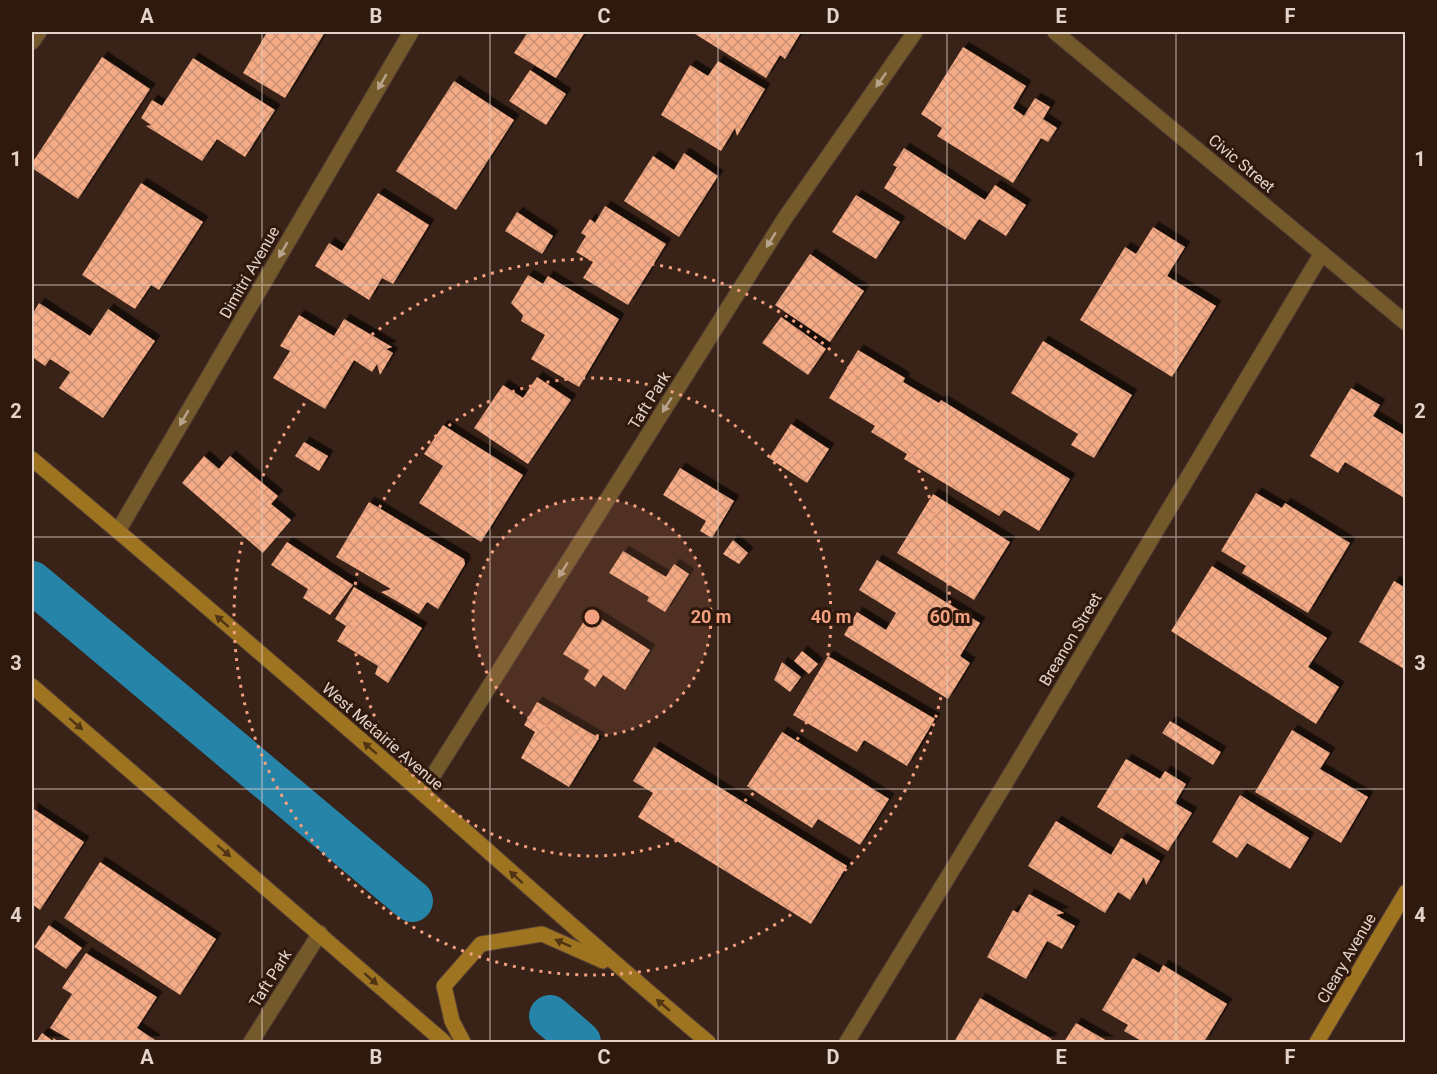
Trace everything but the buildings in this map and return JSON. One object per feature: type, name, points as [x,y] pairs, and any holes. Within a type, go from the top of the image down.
[{"type":"main road","name":"West Metairie Avenue","points":[[32,459],[422,793],[617,967],[708,1042]]},
{"type":"main road","points":[[32,686],[444,1042]]},
{"type":"main road","name":"Cleary Avenue","points":[[1317,1042],[1406,892]]},
{"type":"main road","points":[[463,1042],[452,1021],[444,986],[481,944],[542,934],[617,967]]},
{"type":"street","points":[[32,42],[39,32]]},
{"type":"street","name":"Dimitri Avenue","points":[[118,531],[411,32]]},
{"type":"street","name":"Taft Park","points":[[422,793],[785,218],[915,32]]},
{"type":"street","name":"Civic Street","points":[[1055,32],[1406,323]]},
{"type":"street","name":"Breanon Street","points":[[847,1042],[1006,782],[1322,253]]},
{"type":"street","name":"Taft Park","points":[[251,1042],[320,933]]},
{"type":"waterway","points":[[32,582],[412,901]]},
{"type":"waterway","points":[[550,1016],[580,1042]]}]
